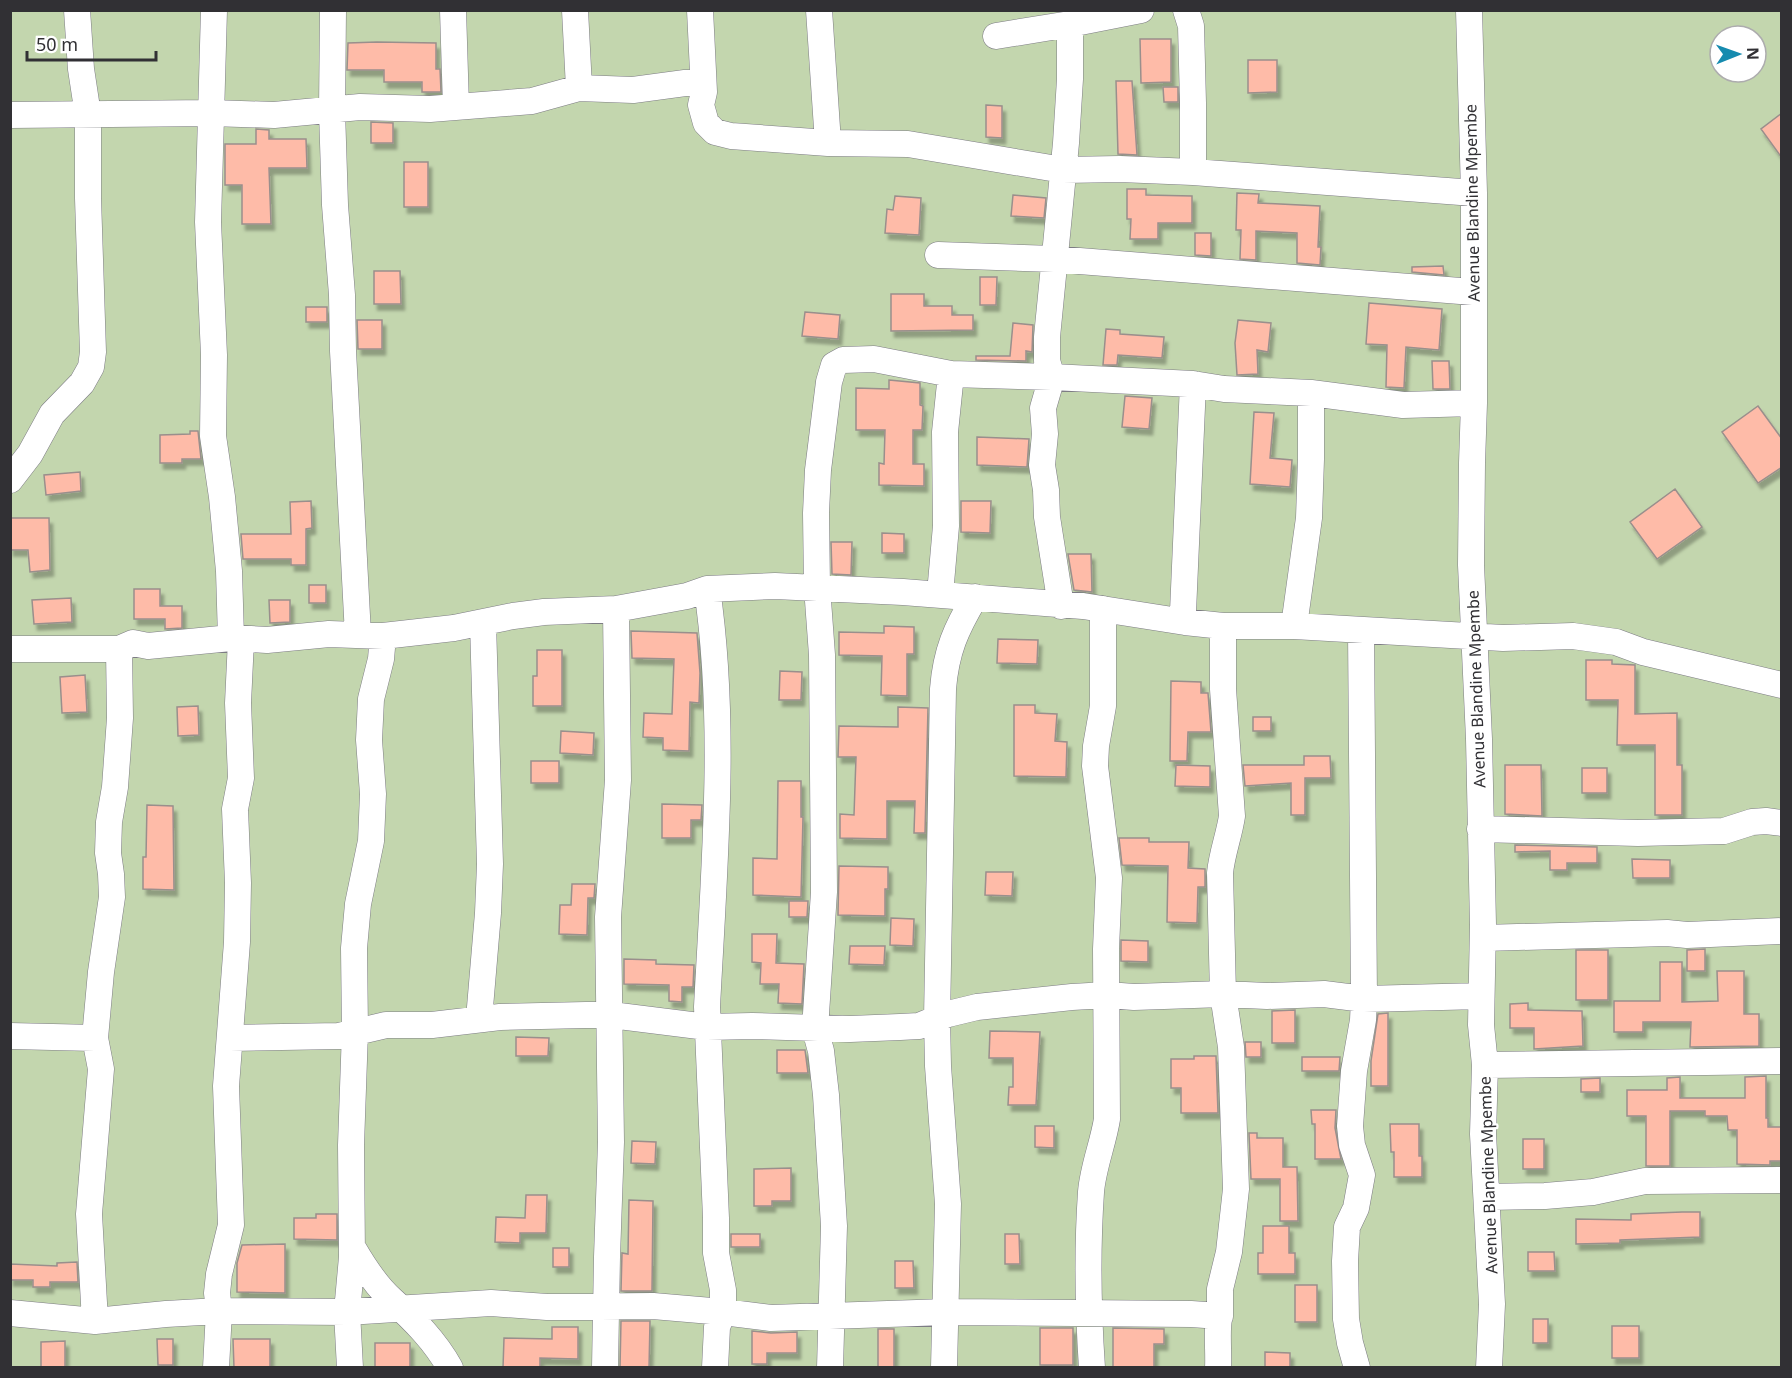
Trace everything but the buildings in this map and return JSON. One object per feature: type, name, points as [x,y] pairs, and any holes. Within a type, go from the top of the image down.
[{"type":"street","points":[[10,480],[30,454],[52,414],[82,383],[92,367],[88,115],[81,69],[77,10]]},
{"type":"street","points":[[214,10],[208,222],[214,355],[213,436],[236,639],[240,778],[235,809],[238,883],[237,942],[226,1086],[231,1225],[219,1274],[217,1293],[219,1311],[216,1368]]},
{"type":"street","points":[[333,10],[332,111],[343,351],[370,636],[381,659],[371,699],[369,740],[372,786],[371,841],[356,922],[352,1088],[352,1248],[347,1312],[350,1368]]},
{"type":"street","points":[[453,10],[456,107]]},
{"type":"street","points":[[575,10],[579,88]]},
{"type":"street","points":[[700,10],[704,92],[701,105],[704,116],[715,132],[747,138],[828,143],[908,144],[1063,171],[1120,169],[1193,172],[1474,194]]},
{"type":"street","points":[[819,10],[828,143]]},
{"type":"street","points":[[996,36],[1141,10]]},
{"type":"street","points":[[1186,10],[1191,26],[1194,103],[1193,172]]},
{"type":"street","name":"Avenue Blandine Mpembe","points":[[1469,10],[1474,194],[1471,565],[1479,739],[1483,939],[1481,996],[1485,1065],[1484,1134],[1492,1304],[1489,1368]]},
{"type":"street","points":[[1061,606],[1047,517],[1042,465],[1044,408],[1052,376],[1047,362],[1070,79],[1070,24]]},
{"type":"street","points":[[10,115],[211,113],[251,115],[332,111],[360,107],[430,109],[532,101],[579,88],[633,90],[703,83]]},
{"type":"street","points":[[938,255],[1054,259],[1473,292]]},
{"type":"street","points":[[830,1368],[834,1226],[831,1159],[821,1051],[815,1029],[824,892],[822,655],[817,587],[818,470],[829,382],[834,365],[843,360],[874,359],[951,374],[1052,376],[1193,384],[1311,393],[1403,405],[1474,403]]},
{"type":"street","points":[[940,594],[946,526],[945,432],[951,374]]},
{"type":"street","points":[[1185,622],[1193,384]]},
{"type":"street","points":[[1294,626],[1309,518],[1311,393]]},
{"type":"street","points":[[10,649],[119,649],[133,643],[148,646],[329,634],[370,636],[454,628],[544,612],[616,609],[687,596],[707,589],[775,586],[975,597],[1103,609],[1223,626],[1294,626],[1474,637],[1595,638],[1616,642],[1643,652],[1782,685]]},
{"type":"street","points":[[707,589],[714,634],[717,776],[707,1027],[716,1253],[723,1290],[723,1312],[717,1327],[714,1368]]},
{"type":"street","points":[[944,1368],[948,1204],[937,1019],[945,665],[954,636],[975,597]]},
{"type":"street","points":[[605,1368],[611,1142],[608,917],[618,780],[616,609]]},
{"type":"street","points":[[1092,1368],[1089,1313],[1092,1191],[1107,1119],[1106,949],[1109,878],[1095,766],[1103,706],[1103,609]]},
{"type":"street","points":[[479,1020],[490,864],[483,622]]},
{"type":"street","points":[[1218,1368],[1219,1331],[1217,1323],[1220,1316],[1220,1288],[1229,1252],[1236,1190],[1231,1047],[1223,994],[1220,873],[1222,854],[1232,816],[1223,689],[1223,626]]},
{"type":"street","points":[[1357,1368],[1346,1319],[1345,1261],[1347,1227],[1356,1208],[1362,1175],[1352,1145],[1350,1126],[1354,1071],[1363,1020],[1364,999],[1361,630]]},
{"type":"street","points":[[95,1321],[89,1214],[101,1069],[95,1038],[101,972],[112,897],[109,832],[120,718],[119,649]]},
{"type":"street","points":[[1480,829],[1638,833],[1724,831],[1752,822],[1766,821],[1782,824]]},
{"type":"street","points":[[1483,939],[1782,931]]},
{"type":"street","points":[[230,1038],[339,1036],[386,1024],[432,1025],[530,1016],[611,1016],[707,1027],[752,1026],[815,1029],[919,1026],[962,1010],[977,1007],[1071,996],[1324,994],[1364,999],[1481,996]]},
{"type":"street","points":[[10,1036],[95,1038]]},
{"type":"street","points":[[1485,1065],[1782,1061]]},
{"type":"street","points":[[1487,1197],[1593,1192],[1645,1181],[1782,1180]]},
{"type":"street","points":[[352,1248],[378,1286],[404,1310],[434,1344],[450,1368]]},
{"type":"street","points":[[10,1313],[95,1321],[219,1311],[347,1312],[491,1303],[547,1307],[653,1306],[771,1318],[946,1312],[1220,1316]]},
{"type":"green space","points":[[11,11],[1781,11],[1781,1367],[11,1367]]}]
